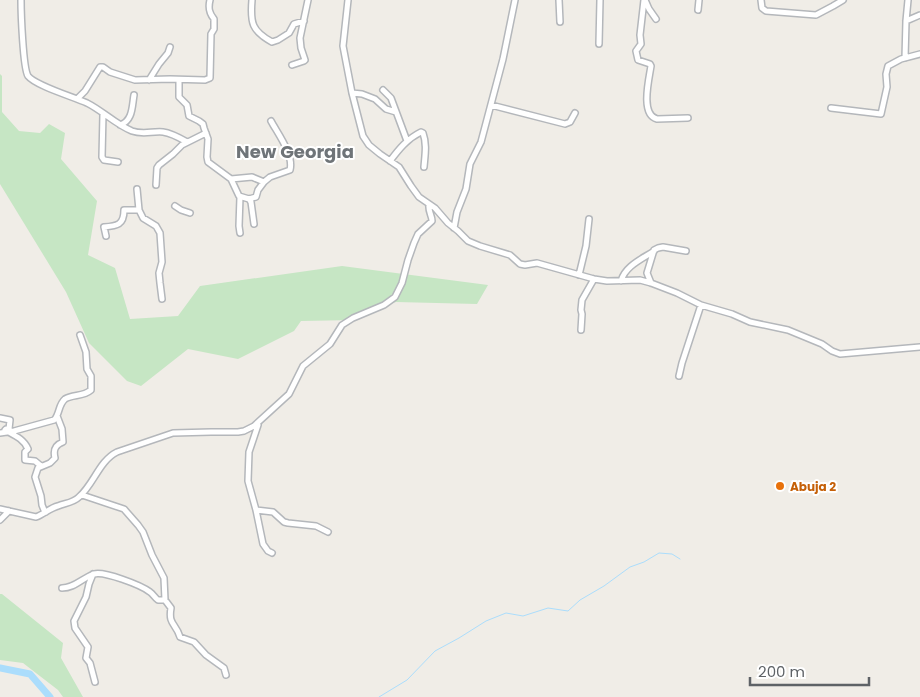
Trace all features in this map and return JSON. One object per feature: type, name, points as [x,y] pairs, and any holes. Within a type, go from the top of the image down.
[{"type":"street","points":[[21,0],[21,17],[28,76],[54,90],[89,104],[120,125],[139,133],[162,132],[188,142]]},
{"type":"street","points":[[77,99],[85,91],[100,67],[135,80],[206,80],[210,78],[211,34],[214,30],[214,19],[209,9],[210,0]]},
{"type":"street","points":[[252,0],[254,27],[260,34],[272,42],[289,33],[294,24],[304,21]]},
{"type":"street","points":[[292,65],[305,60],[300,38],[308,0]]},
{"type":"street","points":[[348,0],[343,42],[352,93],[363,136],[369,145],[399,167],[419,197],[435,208],[448,223],[471,242],[510,255],[520,264],[537,263],[607,281],[640,280],[677,293],[701,305],[732,314],[750,322],[788,330],[822,344],[840,354],[920,348]]},
{"type":"street","points":[[454,228],[457,212],[466,189],[469,167],[480,147],[503,59],[515,0]]},
{"type":"street","points":[[559,0],[560,22]]},
{"type":"street","points":[[599,44],[600,0]]},
{"type":"street","points":[[645,0],[656,19]]},
{"type":"street","points":[[645,0],[640,35],[641,44],[636,53],[638,60],[651,66],[646,93],[651,116],[657,119],[688,118]]},
{"type":"street","points":[[698,10],[699,0]]},
{"type":"street","points":[[761,0],[762,8],[766,11],[816,15],[842,0]]},
{"type":"street","points":[[905,58],[908,0]]},
{"type":"street","points":[[906,21],[920,15]]},
{"type":"street","points":[[149,80],[168,53],[170,47]]},
{"type":"street","points":[[830,108],[881,114],[887,87],[887,69],[892,63],[920,54]]},
{"type":"street","points":[[179,80],[179,98],[187,105],[189,116],[203,124],[208,139],[208,162],[231,179],[240,197],[240,233]]},
{"type":"street","points":[[383,90],[391,98],[407,141]]},
{"type":"street","points":[[352,93],[362,94],[375,99],[386,109],[396,112]]},
{"type":"street","points":[[120,125],[130,118],[134,94]]},
{"type":"street","points":[[491,104],[566,124],[570,122],[575,113]]},
{"type":"street","points":[[103,114],[102,157],[104,160],[118,162]]},
{"type":"street","points":[[240,197],[249,199],[256,197],[258,190],[264,182],[287,172],[291,168],[286,147],[271,121]]},
{"type":"street","points":[[156,185],[157,168],[159,165],[188,142],[206,133]]},
{"type":"street","points":[[390,161],[407,141],[418,134],[424,133],[426,146],[424,167]]},
{"type":"street","points":[[231,179],[252,177],[264,182]]},
{"type":"street","points":[[137,188],[139,210],[143,218],[156,226],[160,233],[162,299]]},
{"type":"street","points":[[249,199],[254,224]]},
{"type":"street","points":[[272,553],[263,544],[248,481],[249,458],[256,427],[288,394],[303,366],[330,344],[342,325],[390,302],[395,297],[402,283],[418,234],[432,221],[429,204]]},
{"type":"street","points":[[176,206],[190,214]]},
{"type":"street","points":[[106,236],[104,227],[116,226],[121,222],[124,217],[124,210],[139,210]]},
{"type":"street","points":[[579,275],[586,246],[589,219]]},
{"type":"street","points":[[621,280],[623,273],[632,265],[658,248],[663,247],[686,251]]},
{"type":"street","points":[[640,280],[647,273],[654,250]]},
{"type":"street","points":[[647,273],[651,284]]},
{"type":"street","points":[[582,330],[582,314],[580,310],[582,300],[594,279]]},
{"type":"street","points":[[679,376],[701,305]]},
{"type":"street","points":[[0,433],[54,420],[59,407],[65,400],[72,396],[85,394],[91,390],[91,376],[87,369],[86,352],[80,335]]},
{"type":"street","points":[[46,512],[42,505],[35,477],[36,470],[40,466],[52,462],[55,458],[55,449],[58,444],[63,442],[62,429],[57,416]]},
{"type":"street","points":[[0,418],[10,420],[8,429],[5,430],[7,431]]},
{"type":"street","points":[[0,509],[36,517],[57,506],[73,501],[82,495],[106,460],[117,452],[173,433],[244,431],[261,421]]},
{"type":"street","points":[[7,431],[22,441],[28,449],[25,452],[24,460],[35,461],[40,466]]},
{"type":"street","points":[[82,495],[124,510],[143,532],[164,578],[165,600],[171,608],[171,622],[178,630],[180,637],[194,642],[206,655],[224,668],[226,675]]},
{"type":"street","points":[[256,510],[273,512],[284,522],[316,526],[328,532]]},
{"type":"street","points":[[0,520],[9,511]]},
{"type":"street","points":[[62,588],[70,588],[93,574],[101,573],[149,591],[158,600],[165,600]]},
{"type":"street","points":[[93,574],[86,597],[74,621],[75,628],[88,647],[86,658],[90,663],[95,682]]},
{"type":"green space","points":[[0,74],[2,76],[2,112],[19,131],[40,133],[49,124],[65,133],[61,159],[97,201],[88,255],[115,268],[130,319],[178,316],[200,286],[342,266],[488,285],[477,304],[396,302],[368,311],[354,320],[301,321],[294,331],[238,359],[188,349],[141,386],[127,381],[89,343],[66,292],[0,184]]},
{"type":"green space","points":[[0,594],[63,643],[61,658],[83,697],[63,697],[58,690],[23,663],[0,660]]},
{"type":"waterway","points":[[379,697],[407,680],[435,651],[486,621],[506,613],[523,616],[548,608],[568,611],[580,600],[604,586],[630,567],[644,562],[659,553],[672,554],[680,559]]},
{"type":"waterway","points":[[0,668],[30,674],[50,697]]},
{"type":"place","name":"Abuja 2","points":[[780,486]]},
{"type":"district","name":"New Georgia","points":[[295,151]]}]
